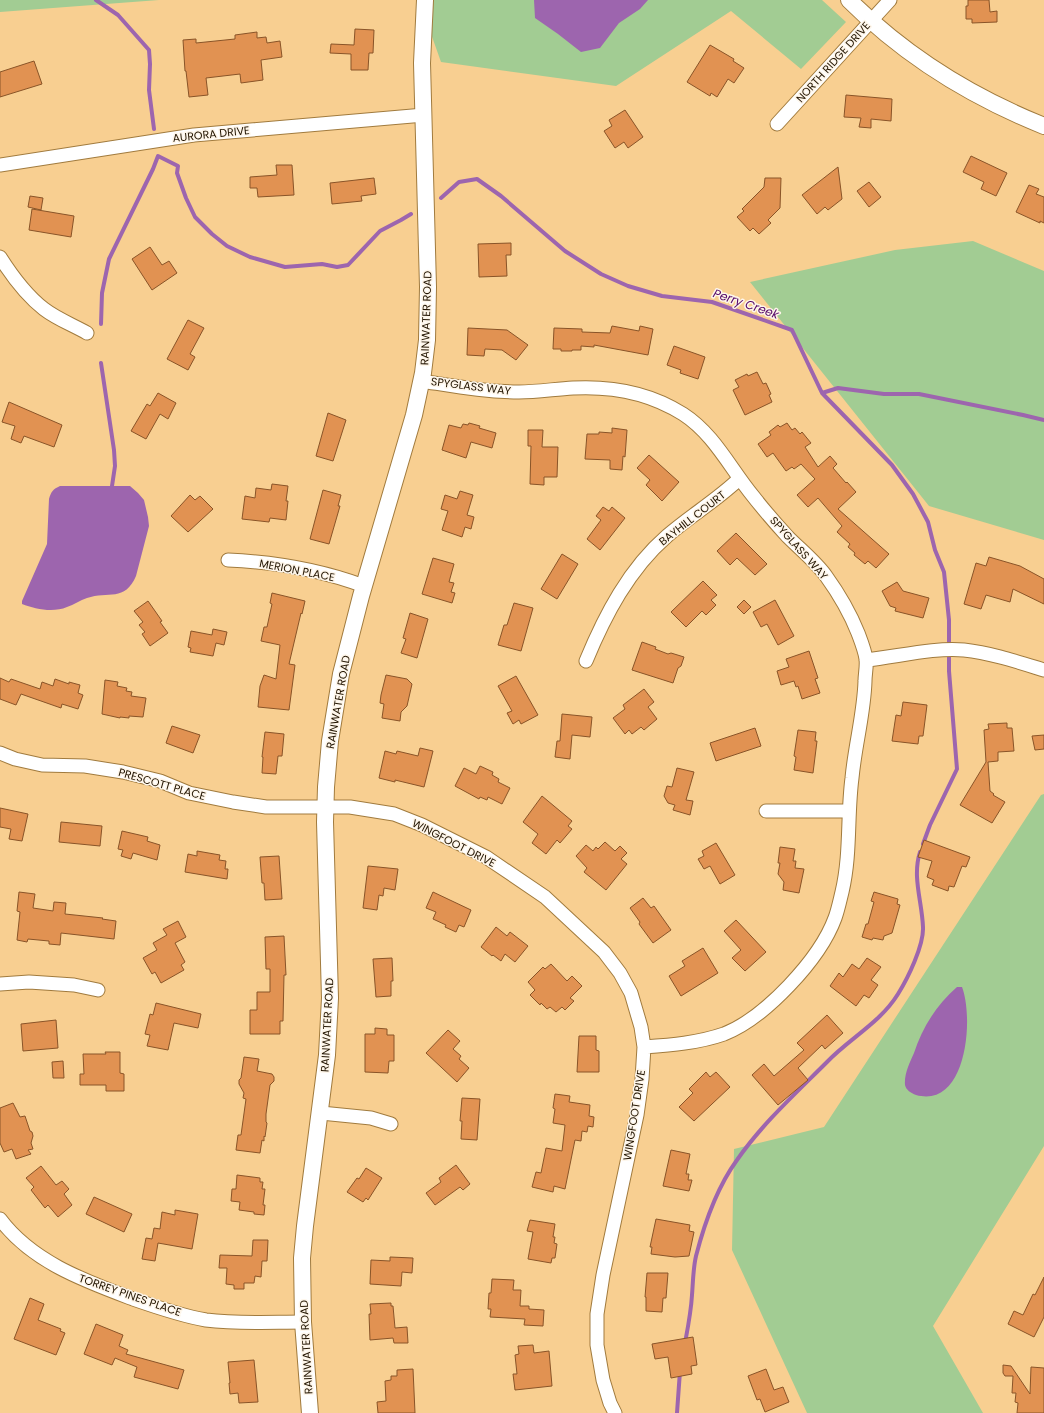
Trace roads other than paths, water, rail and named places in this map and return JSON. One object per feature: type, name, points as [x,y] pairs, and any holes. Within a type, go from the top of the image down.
[{"type":"street","name":"RAINWATER ROAD","points":[[310,1413],[303,1322],[302,1258],[327,1055],[330,998],[325,806],[330,741],[335,704],[344,659],[414,416],[427,340],[428,287],[422,43],[425,0]]},
{"type":"street","points":[[849,0],[871,21],[913,54],[944,75],[1000,107],[1044,126]]},
{"type":"street","name":"NORTH RIDGE DRIVE","points":[[777,124],[890,0]]},
{"type":"street","name":"AURORA DRIVE","points":[[0,165],[188,136],[424,115]]},
{"type":"street","points":[[0,257],[20,285],[43,308],[59,319],[70,323],[87,333]]},
{"type":"street","name":"SPYGLASS WAY","points":[[421,380],[468,388],[518,392],[576,388],[617,390],[640,394],[683,414],[702,430],[720,450],[740,479],[788,537],[825,574],[852,619],[860,640],[866,660],[864,700],[852,775],[847,864],[842,891],[834,920],[818,949],[800,974],[773,1001],[748,1021],[726,1033],[703,1040],[674,1045],[644,1047]]},
{"type":"street","name":"BAYHILL COURT","points":[[586,661],[596,636],[613,603],[647,555],[667,536],[694,514],[725,493],[740,479]]},
{"type":"street","name":"MERION PLACE","points":[[228,560],[254,561],[291,566],[347,580],[364,586]]},
{"type":"street","points":[[866,660],[928,651],[962,649],[990,654],[1044,670]]},
{"type":"street","name":"PRESCOTT PLACE","points":[[0,753],[20,760],[42,765],[85,766],[123,772],[160,781],[189,793],[233,802],[266,807],[297,808],[325,806]]},
{"type":"street","name":"WINGFOOT DRIVE","points":[[325,806],[350,807],[394,814],[422,825],[486,857],[545,897],[604,952],[620,973],[631,993],[641,1028],[644,1047],[642,1079],[637,1115],[603,1275],[597,1314],[597,1345],[603,1380],[615,1413]]},
{"type":"street","points":[[766,811],[850,811]]},
{"type":"street","points":[[0,984],[28,982],[74,985],[98,990]]},
{"type":"street","points":[[321,1113],[371,1118],[392,1124]]},
{"type":"street","name":"TORREY PINES PLACE","points":[[0,1219],[10,1232],[52,1263],[72,1275],[158,1308],[204,1320],[229,1322],[303,1322]]},
{"type":"waterway","name":"Perry Creek","points":[[96,0],[118,15],[149,50],[149,90],[154,129]]},
{"type":"waterway","name":"Perry Creek","points":[[101,324],[102,293],[109,259],[158,156],[178,166],[177,173],[195,217],[212,234],[227,246],[250,257],[285,267],[322,264],[337,267],[348,265],[380,231],[411,214]]},
{"type":"waterway","points":[[441,198],[459,182],[477,179],[501,196],[565,251],[601,274],[628,286],[662,296],[712,302],[792,330],[822,393],[892,465],[913,494],[928,522],[935,550],[944,572],[949,620],[949,671],[957,769],[930,825],[923,844]]},
{"type":"waterway","points":[[101,363],[114,450],[115,466],[112,486]]},
{"type":"waterway","name":"Perry Creek","points":[[822,393],[838,388],[884,394],[919,394],[1044,420]]},
{"type":"waterway","points":[[685,1343],[691,1307],[696,1256],[712,1206],[730,1170],[757,1134],[780,1109],[836,1053],[883,1013],[898,994],[911,971],[923,934],[917,880],[920,852]]},
{"type":"waterway","points":[[677,1413],[680,1371]]}]
